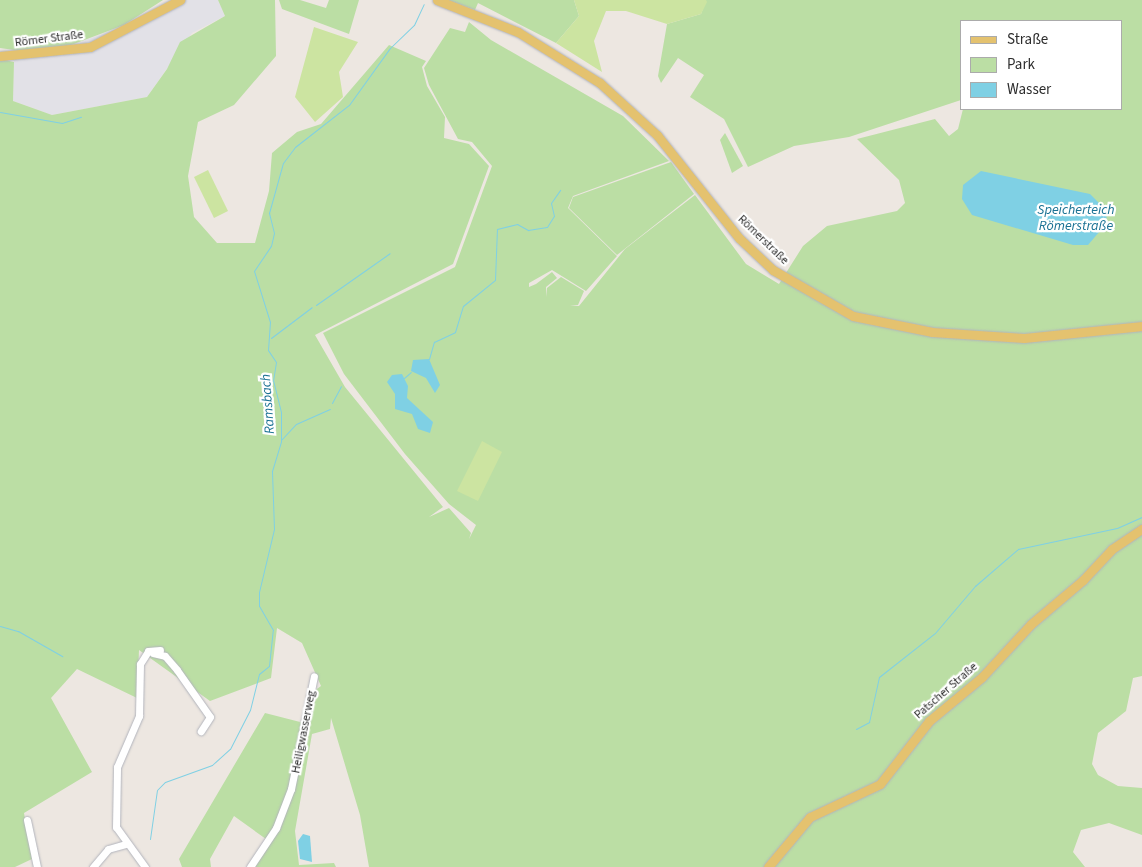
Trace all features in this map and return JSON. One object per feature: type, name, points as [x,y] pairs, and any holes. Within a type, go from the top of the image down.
[{"type":"main road","name":"Römer Straße","points":[[0,56],[90,47],[180,0]]},
{"type":"main road","name":"Römerstraße","points":[[437,0],[525,36],[600,83],[657,135],[739,238],[773,270],[853,316],[932,332],[1024,338],[1142,326]]},
{"type":"main road","name":"Patscher Straße","points":[[768,867],[810,817],[863,795],[885,780],[929,721],[982,677],[1031,624],[1084,580],[1112,549],[1142,529]]},
{"type":"street","points":[[148,651],[160,650]]},
{"type":"street","points":[[148,651],[167,659],[210,717],[201,731]]},
{"type":"street","points":[[145,867],[125,844],[115,824],[117,767],[139,716],[140,666],[148,651]]},
{"type":"street","name":"Heiligwasserweg","points":[[250,867],[276,828],[295,778],[314,676]]},
{"type":"street","points":[[27,820],[37,867]]},
{"type":"street","points":[[93,867],[108,849],[125,844]]},
{"type":"shaded area","points":[[174,0],[218,0],[225,16],[192,33],[147,97],[52,115],[13,101],[14,50],[58,50],[124,26]]},
{"type":"green space","points":[[0,0],[163,0],[124,25],[58,50],[14,50],[0,48]]},
{"type":"green space","points":[[218,0],[275,0],[276,56],[234,105],[198,122],[188,176],[194,217],[217,243],[255,243],[269,191],[272,153],[297,132],[321,124],[389,45],[426,61],[422,67],[427,86],[445,117],[444,138],[469,144],[489,166],[453,264],[315,335],[345,387],[443,507],[429,517],[449,508],[471,533],[469,539],[476,525],[449,504],[405,454],[344,374],[323,333],[455,267],[492,166],[472,142],[458,139],[429,85],[424,68],[450,28],[465,32],[469,22],[491,40],[623,116],[669,161],[573,196],[568,208],[617,256],[586,291],[552,270],[529,283],[529,287],[552,272],[557,278],[546,287],[546,297],[547,288],[561,277],[584,291],[578,305],[570,306],[579,306],[625,249],[695,195],[746,264],[779,284],[803,246],[827,226],[897,211],[905,203],[899,180],[857,139],[935,119],[949,136],[958,129],[963,110],[1122,110],[1122,20],[960,20],[960,100],[849,137],[794,146],[748,167],[724,119],[690,97],[704,75],[678,58],[661,83],[658,76],[667,24],[701,14],[706,0],[1142,0],[1142,676],[1133,678],[1126,711],[1098,733],[1092,764],[1098,775],[1118,786],[1142,788],[1142,835],[1109,823],[1081,830],[1073,852],[1085,867],[369,867],[360,815],[331,718],[330,729],[312,734],[295,831],[299,865],[334,863],[336,867],[255,867],[295,783],[314,691],[321,686],[302,643],[277,628],[271,678],[210,701],[139,650],[137,698],[77,669],[51,698],[92,772],[24,813],[32,859],[15,867],[0,867],[0,59],[14,62],[13,101],[52,115],[147,97],[167,69],[180,42],[225,16]]},
{"type":"green space","points":[[279,0],[300,0],[326,8],[329,0],[359,0],[349,34],[282,9]]},
{"type":"green space","points":[[447,0],[574,0],[579,16],[556,43],[478,3],[475,10]]},
{"type":"green space","points":[[574,0],[706,0],[707,2],[701,14],[667,24],[626,11],[606,11],[594,41],[602,72],[556,43],[579,16]]},
{"type":"green space","points":[[314,27],[358,42],[339,72],[343,97],[315,122],[295,97]]},
{"type":"green space","points":[[725,133],[743,166],[732,173],[720,140]]},
{"type":"green space","points":[[671,162],[694,194],[617,255],[569,208],[573,197]]},
{"type":"green space","points":[[208,170],[228,211],[214,218],[194,177]]},
{"type":"green space","points":[[482,441],[502,452],[478,501],[457,491]]},
{"type":"green space","points":[[265,713],[304,723],[286,798],[273,830],[266,839],[234,816],[210,859],[211,867],[182,867],[179,859]]},
{"type":"water","name":"Speicherteich Römerstraße","points":[[981,171],[1090,194],[1107,211],[1106,224],[1088,245],[1073,245],[972,215],[962,199],[963,185]]},
{"type":"water","points":[[429,359],[440,385],[435,393],[426,378],[411,371],[413,360]]},
{"type":"water","points":[[402,374],[408,386],[407,398],[433,422],[430,433],[418,429],[412,414],[395,409],[395,394],[387,382],[392,375]]},
{"type":"water","points":[[303,834],[310,836],[312,862],[300,859],[298,841]]},
{"type":"waterway","name":"Ramsbach","points":[[150,839],[157,790],[165,782],[212,765],[230,749],[250,710],[259,674],[269,666],[273,630],[259,606],[259,592],[274,529],[272,471],[281,441],[281,412],[273,381],[276,362],[268,350],[270,322],[254,271],[271,246],[274,233],[269,213],[283,163],[295,147],[349,105],[390,48],[414,25],[424,4]]},
{"type":"waterway","points":[[0,112],[62,123],[81,117]]},
{"type":"waterway","points":[[429,359],[434,342],[455,332],[463,306],[495,280],[497,229],[517,224],[528,230],[547,227],[554,216],[551,203],[560,190]]},
{"type":"waterway","points":[[316,305],[390,253]]},
{"type":"waterway","points":[[271,338],[312,307]]},
{"type":"waterway","points":[[404,378],[411,372]]},
{"type":"waterway","points":[[332,403],[341,386]]},
{"type":"waterway","points":[[281,440],[296,424],[330,409]]},
{"type":"waterway","points":[[856,729],[869,722],[879,677],[935,633],[975,586],[1018,549],[1117,528],[1142,517]]},
{"type":"waterway","points":[[0,626],[18,631],[62,656]]}]
